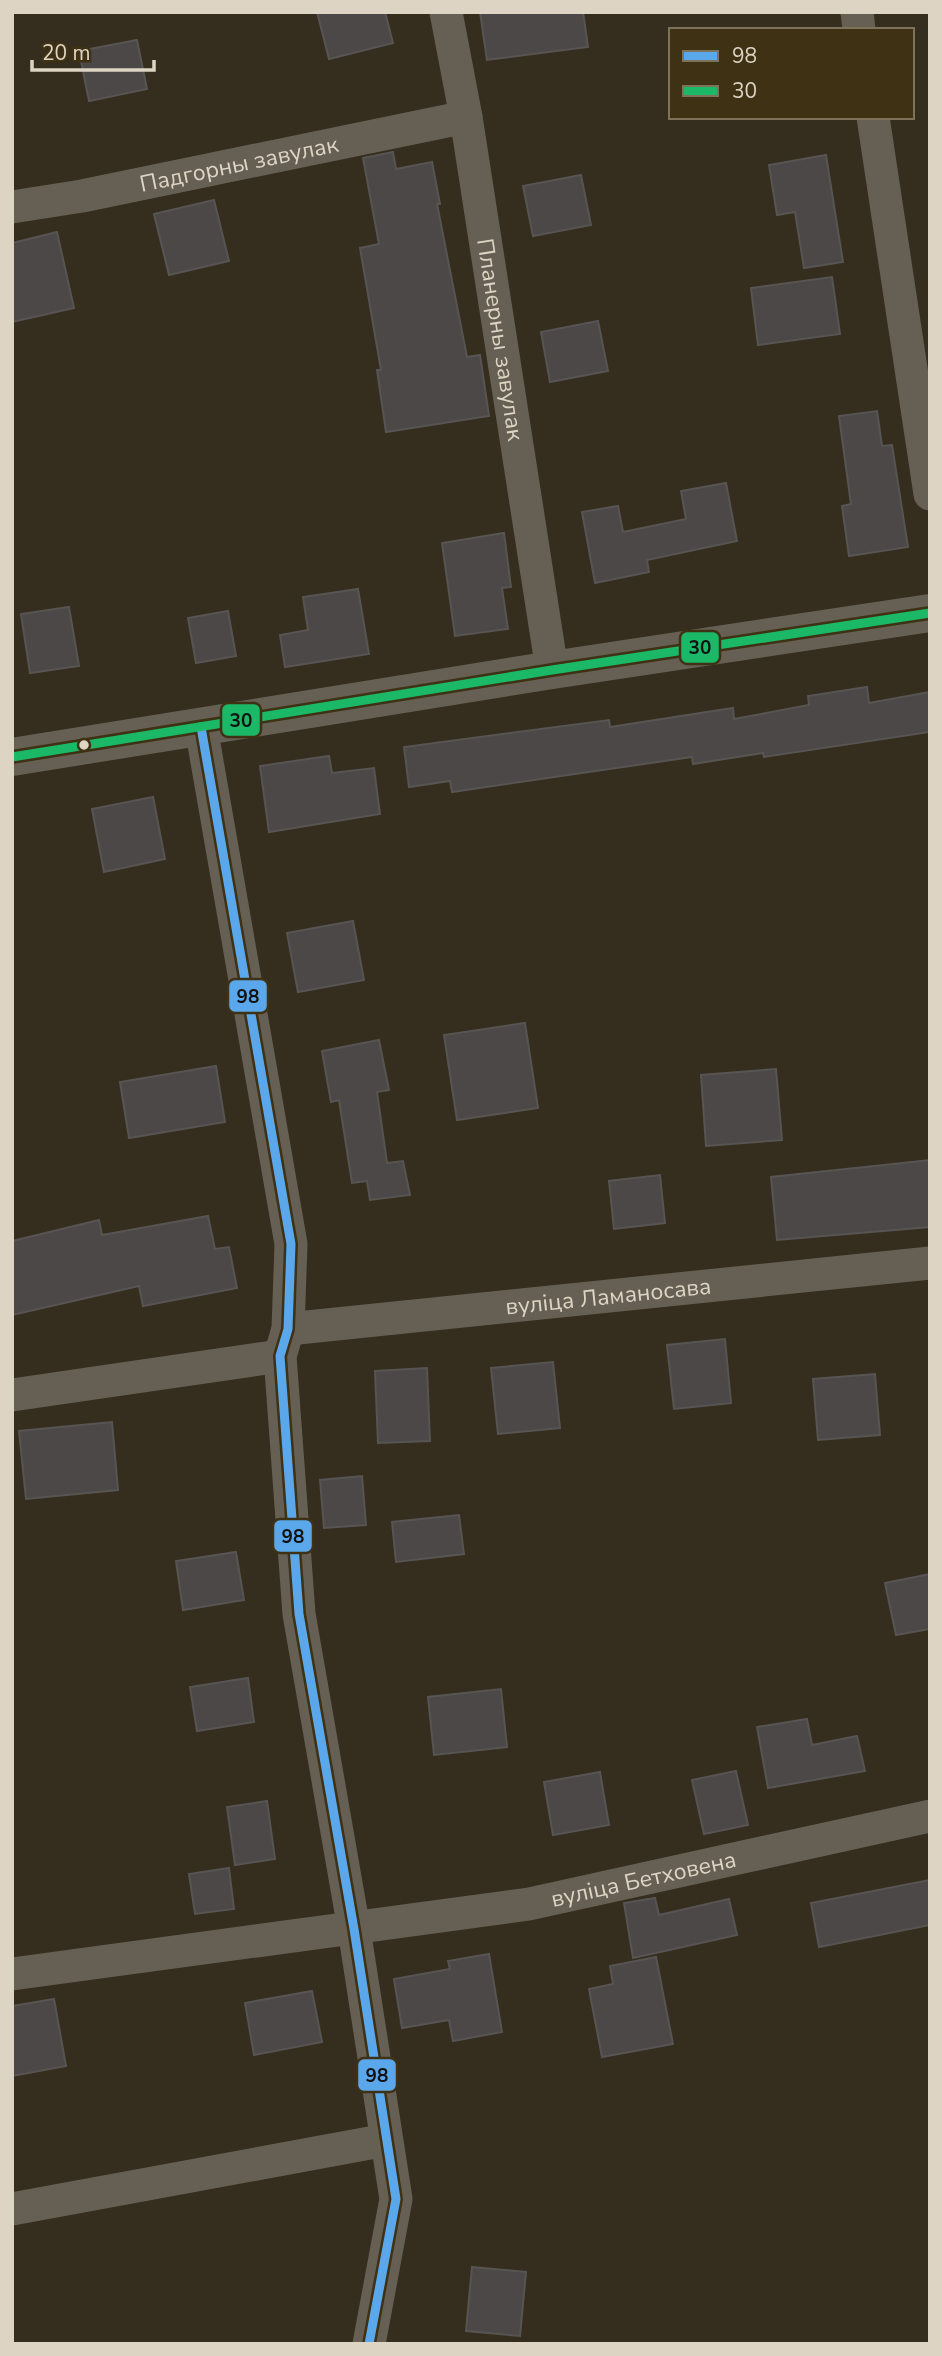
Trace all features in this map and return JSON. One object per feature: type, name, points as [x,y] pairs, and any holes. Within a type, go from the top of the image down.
[{"type":"street","name":"Планерны завулак","points":[[446,12],[466,117],[552,670]]},
{"type":"street","name":"Падгорны завулак","points":[[12,207],[82,196],[466,117]]},
{"type":"street","points":[[873,119],[930,494]]},
{"type":"street","points":[[12,757],[552,670],[930,613]]},
{"type":"street","points":[[201,727],[291,1244],[284,1342],[299,1614],[354,1929],[396,2199],[369,2344]]},
{"type":"street","name":"вуліца Ламаносава","points":[[12,1395],[284,1342],[930,1263]]},
{"type":"street","name":"вуліца Бетховена","points":[[12,1974],[528,1904],[930,1816]]},
{"type":"street","points":[[12,2209],[386,2140]]},
{"type":"building","points":[[317,12],[385,12],[393,43],[329,59]]},
{"type":"building","points":[[480,12],[583,12],[588,47],[487,60]]},
{"type":"building","points":[[137,40],[147,89],[89,101],[79,51]]},
{"type":"building","points":[[393,152],[396,169],[432,162],[440,204],[437,204],[467,357],[480,355],[489,416],[386,432],[377,370],[381,370],[360,248],[379,244],[363,158]]},
{"type":"building","points":[[826,155],[843,262],[804,268],[795,212],[777,215],[769,165]]},
{"type":"building","points":[[581,175],[591,225],[533,236],[523,186]]},
{"type":"building","points":[[214,200],[229,261],[169,275],[154,214]]},
{"type":"building","points":[[57,232],[74,308],[12,322],[12,243]]},
{"type":"building","points":[[832,277],[840,334],[758,345],[751,288]]},
{"type":"building","points":[[598,321],[608,371],[550,382],[541,332]]},
{"type":"building","points":[[877,411],[882,446],[892,445],[908,547],[849,556],[842,506],[851,504],[839,416]]},
{"type":"building","points":[[726,483],[737,541],[647,560],[649,572],[595,583],[582,512],[618,506],[623,532],[686,519],[681,491]]},
{"type":"building","points":[[504,533],[511,587],[502,588],[508,629],[455,636],[442,543]]},
{"type":"building","points":[[358,589],[369,654],[285,667],[280,635],[308,630],[303,597]]},
{"type":"building","points":[[69,607],[79,666],[30,673],[21,614]]},
{"type":"building","points":[[228,611],[236,656],[196,663],[188,618]]},
{"type":"building","points":[[867,687],[869,703],[930,692],[930,732],[764,757],[763,753],[693,764],[692,757],[452,792],[450,781],[409,787],[404,747],[609,720],[610,727],[733,708],[734,719],[809,705],[808,696]]},
{"type":"building","points":[[329,756],[332,773],[374,768],[380,814],[269,832],[260,766]]},
{"type":"building","points":[[153,797],[165,859],[104,872],[92,809]]},
{"type":"building","points":[[353,921],[364,980],[298,992],[287,933]]},
{"type":"building","points":[[525,1023],[538,1108],[457,1120],[444,1035]]},
{"type":"building","points":[[379,1040],[389,1090],[377,1092],[387,1163],[403,1161],[410,1195],[370,1200],[367,1181],[352,1183],[339,1100],[331,1102],[322,1051]]},
{"type":"building","points":[[216,1066],[225,1122],[129,1138],[120,1082]]},
{"type":"building","points":[[776,1069],[782,1140],[706,1146],[701,1075]]},
{"type":"building","points":[[930,1160],[930,1227],[777,1240],[771,1177]]},
{"type":"building","points":[[660,1175],[665,1223],[614,1229],[609,1181]]},
{"type":"building","points":[[208,1216],[215,1249],[229,1247],[237,1288],[143,1306],[139,1286],[12,1315],[12,1241],[99,1220],[102,1235]]},
{"type":"building","points":[[725,1339],[731,1403],[674,1409],[667,1345]]},
{"type":"building","points":[[553,1362],[560,1428],[498,1434],[491,1368]]},
{"type":"building","points":[[427,1368],[430,1441],[378,1443],[375,1371]]},
{"type":"building","points":[[875,1374],[880,1435],[818,1440],[813,1379]]},
{"type":"building","points":[[112,1422],[118,1490],[26,1499],[19,1431]]},
{"type":"building","points":[[362,1476],[366,1525],[324,1528],[320,1480]]},
{"type":"building","points":[[459,1515],[464,1554],[396,1562],[392,1522]]},
{"type":"building","points":[[236,1552],[244,1600],[183,1610],[176,1561]]},
{"type":"building","points":[[930,1574],[930,1629],[896,1635],[885,1583]]},
{"type":"building","points":[[248,1678],[254,1722],[197,1731],[190,1687]]},
{"type":"building","points":[[501,1689],[507,1747],[434,1755],[428,1697]]},
{"type":"building","points":[[807,1719],[812,1745],[857,1736],[865,1771],[768,1788],[757,1727]]},
{"type":"building","points":[[736,1771],[748,1825],[704,1834],[692,1780]]},
{"type":"building","points":[[600,1772],[609,1825],[553,1835],[544,1782]]},
{"type":"building","points":[[267,1801],[275,1859],[235,1865],[227,1807]]},
{"type":"building","points":[[229,1868],[234,1909],[195,1914],[189,1874]]},
{"type":"building","points":[[930,1880],[930,1925],[819,1947],[811,1903]]},
{"type":"building","points":[[655,1898],[659,1915],[729,1899],[737,1935],[633,1958],[624,1903]]},
{"type":"building","points":[[489,1954],[502,2032],[453,2041],[449,2020],[402,2028],[394,1979],[450,1969],[448,1961]]},
{"type":"building","points":[[656,1957],[673,2044],[602,2057],[589,1989],[613,1984],[610,1966]]},
{"type":"building","points":[[312,1991],[322,2042],[254,2055],[245,2003]]},
{"type":"building","points":[[54,1999],[66,2066],[12,2076],[12,2006]]},
{"type":"building","points":[[472,2267],[526,2272],[520,2336],[466,2331]]},
{"type":"transit line","name":"30","points":[[12,757],[552,670],[930,613]]},
{"type":"transit line","name":"98","points":[[201,727],[291,1244],[288,1329],[280,1356],[299,1614],[354,1929],[396,2199],[369,2344]]}]
